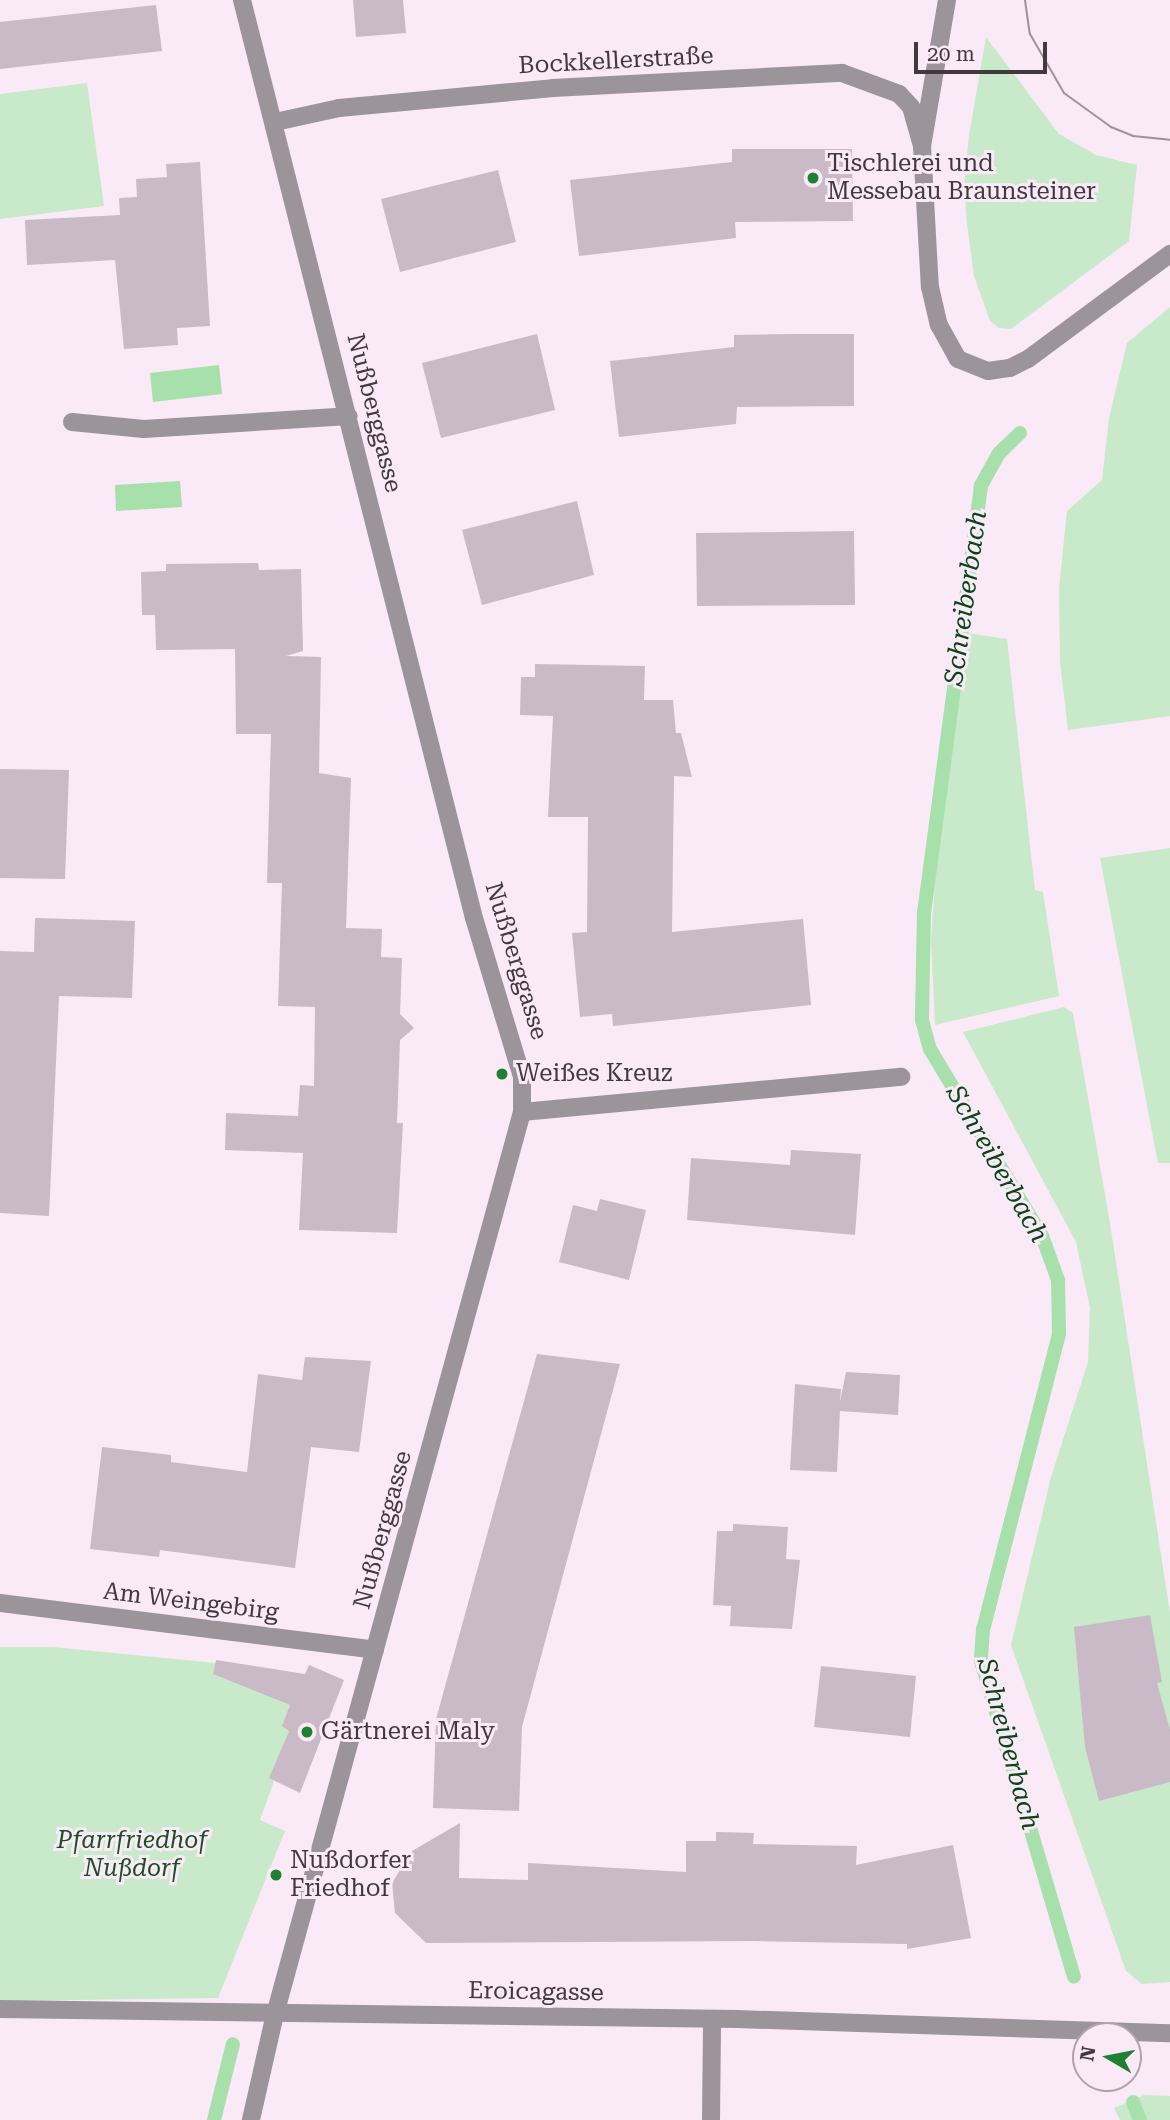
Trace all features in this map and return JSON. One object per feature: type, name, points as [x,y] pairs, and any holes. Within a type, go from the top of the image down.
[{"type":"street","name":"Nußberggasse","points":[[242,0],[275,122],[474,918],[519,1056],[522,1112],[275,2014],[251,2120]]},
{"type":"street","points":[[947,0],[922,146],[934,307],[947,344],[958,359],[974,368],[1010,368],[1028,359],[1170,254]]},
{"type":"street","name":"Bockkellerstraße","points":[[275,122],[339,108],[553,88],[842,72],[899,94],[911,107],[922,146]]},
{"type":"street","points":[[72,422],[144,429],[349,416]]},
{"type":"street","points":[[522,1112],[901,1077]]},
{"type":"street","name":"Am Weingebirg","points":[[0,1603],[375,1650]]},
{"type":"street","name":"Eroicagasse","points":[[0,2010],[198,2009],[275,2014],[712,2019],[1170,2033]]},
{"type":"street","points":[[711,2120],[712,2019]]},
{"type":"green space","points":[[986,37],[1059,134],[1096,155],[1137,165],[1129,241],[1011,329],[999,328],[990,321],[974,276],[967,224],[964,185],[969,135]]},
{"type":"green space","points":[[87,83],[104,206],[0,219],[0,94]]},
{"type":"green space","points":[[1170,307],[1170,716],[1068,730],[1060,662],[1059,588],[1067,511],[1102,480],[1109,418],[1127,343]]},
{"type":"green space","points":[[967,633],[1007,639],[1035,890],[1043,892],[1059,996],[935,1025],[931,940],[936,868]]},
{"type":"green space","points":[[1170,848],[1170,1163],[1158,1163],[1100,858]]},
{"type":"green space","points":[[1064,1007],[1073,1013],[1110,1223],[1170,1613],[1170,1982],[1142,1984],[1126,1971],[1011,1645],[1051,1477],[1088,1362],[1090,1308],[1076,1242],[963,1032]]},
{"type":"green space","name":"Pfarrfriedhof Nußdorf","points":[[0,1647],[53,1647],[277,1669],[271,1697],[290,1705],[289,1731],[270,1778],[274,1781],[260,1820],[285,1831],[218,1998],[0,2001]]},
{"type":"green space","points":[[1144,2095],[1170,2096],[1170,2120],[1120,2120],[1114,2108]]},
{"type":"shaded area","points":[[219,365],[222,394],[153,402],[150,373]]},
{"type":"shaded area","points":[[180,481],[182,507],[116,511],[115,485]]},
{"type":"building","points":[[353,0],[403,0],[406,33],[356,37]]},
{"type":"building","points":[[156,5],[162,51],[0,69],[0,22]]},
{"type":"building","points":[[732,149],[852,149],[853,221],[735,222],[736,238],[579,256],[570,180],[732,162]]},
{"type":"building","points":[[200,162],[210,326],[177,328],[178,345],[124,349],[115,260],[27,265],[25,220],[120,215],[119,198],[137,197],[136,179],[167,177],[166,164]]},
{"type":"building","points":[[498,170],[516,242],[400,272],[381,199]]},
{"type":"building","points":[[537,334],[555,410],[441,438],[422,363]]},
{"type":"building","points":[[854,334],[854,406],[737,407],[736,424],[619,437],[610,361],[734,347],[734,335]]},
{"type":"building","points":[[577,501],[594,575],[482,605],[462,530]]},
{"type":"building","points":[[854,531],[855,605],[697,606],[696,533]]},
{"type":"building","points":[[258,563],[259,570],[301,569],[303,651],[286,656],[321,657],[319,773],[351,778],[346,928],[382,929],[381,957],[402,958],[400,1014],[414,1028],[400,1040],[397,1123],[403,1123],[397,1233],[299,1230],[303,1153],[225,1150],[226,1113],[298,1116],[300,1085],[314,1086],[315,1007],[278,1006],[282,883],[267,883],[271,734],[236,734],[235,649],[156,650],[155,615],[142,615],[141,572],[166,571],[166,564]]},
{"type":"building","points":[[535,664],[645,666],[644,700],[673,700],[676,733],[681,733],[692,777],[674,776],[672,932],[803,919],[811,1005],[613,1026],[612,1014],[580,1017],[572,933],[587,932],[588,817],[548,817],[553,716],[520,715],[521,677],[535,677]]},
{"type":"building","points":[[0,769],[69,770],[65,879],[0,878]]},
{"type":"building","points":[[35,918],[135,921],[132,998],[59,996],[49,1216],[0,1213],[0,951],[34,952]]},
{"type":"building","points":[[791,1150],[861,1154],[855,1235],[687,1220],[691,1158],[790,1165]]},
{"type":"building","points":[[600,1199],[646,1210],[629,1280],[559,1262],[573,1205],[597,1211]]},
{"type":"building","points":[[537,1354],[620,1364],[522,1727],[519,1811],[433,1808],[436,1719]]},
{"type":"building","points":[[305,1357],[371,1361],[359,1452],[311,1447],[295,1568],[160,1550],[159,1557],[90,1549],[102,1447],[171,1455],[171,1462],[247,1472],[258,1374],[302,1380]]},
{"type":"building","points":[[846,1372],[900,1375],[898,1415],[840,1411],[837,1472],[790,1470],[795,1384],[841,1389],[840,1402]]},
{"type":"building","points":[[733,1524],[788,1527],[786,1559],[800,1560],[792,1629],[730,1626],[731,1606],[713,1605],[717,1531],[733,1531]]},
{"type":"building","points":[[1150,1615],[1162,1682],[1157,1683],[1170,1730],[1170,1782],[1099,1801],[1085,1747],[1074,1627]]},
{"type":"building","points":[[216,1660],[305,1674],[309,1665],[344,1680],[300,1793],[269,1778],[289,1731],[282,1726],[290,1705],[213,1674]]},
{"type":"building","points":[[821,1666],[916,1676],[910,1737],[814,1727]]},
{"type":"building","points":[[460,1823],[459,1878],[528,1880],[528,1863],[686,1872],[686,1841],[716,1841],[716,1832],[754,1833],[753,1844],[857,1846],[856,1865],[953,1845],[971,1938],[907,1949],[907,1944],[753,1941],[426,1943],[395,1913],[392,1883],[412,1851]]},
{"type":"waterway","name":"Schreiberbach","points":[[1020,433],[999,453],[981,486],[924,911],[922,1020],[930,1049],[1042,1236],[1058,1280],[1059,1334],[983,1629],[981,1661],[1074,1977]]},
{"type":"waterway","points":[[214,2120],[233,2044]]},
{"type":"waterway","name":"Schreiberbach","points":[[1133,2102],[1140,2120]]},
{"type":"tram line","points":[[1025,0],[1030,34],[1064,93],[1111,127],[1133,136],[1170,140]]},
{"type":"place","name":"Tischlerei und Messebau Braunsteiner","points":[[813,178]]},
{"type":"place","name":"Weißes Kreuz","points":[[502,1074]]},
{"type":"place","name":"Gärtnerei Maly","points":[[307,1732]]},
{"type":"place","name":"Nußdorfer Friedhof","points":[[276,1875]]}]
